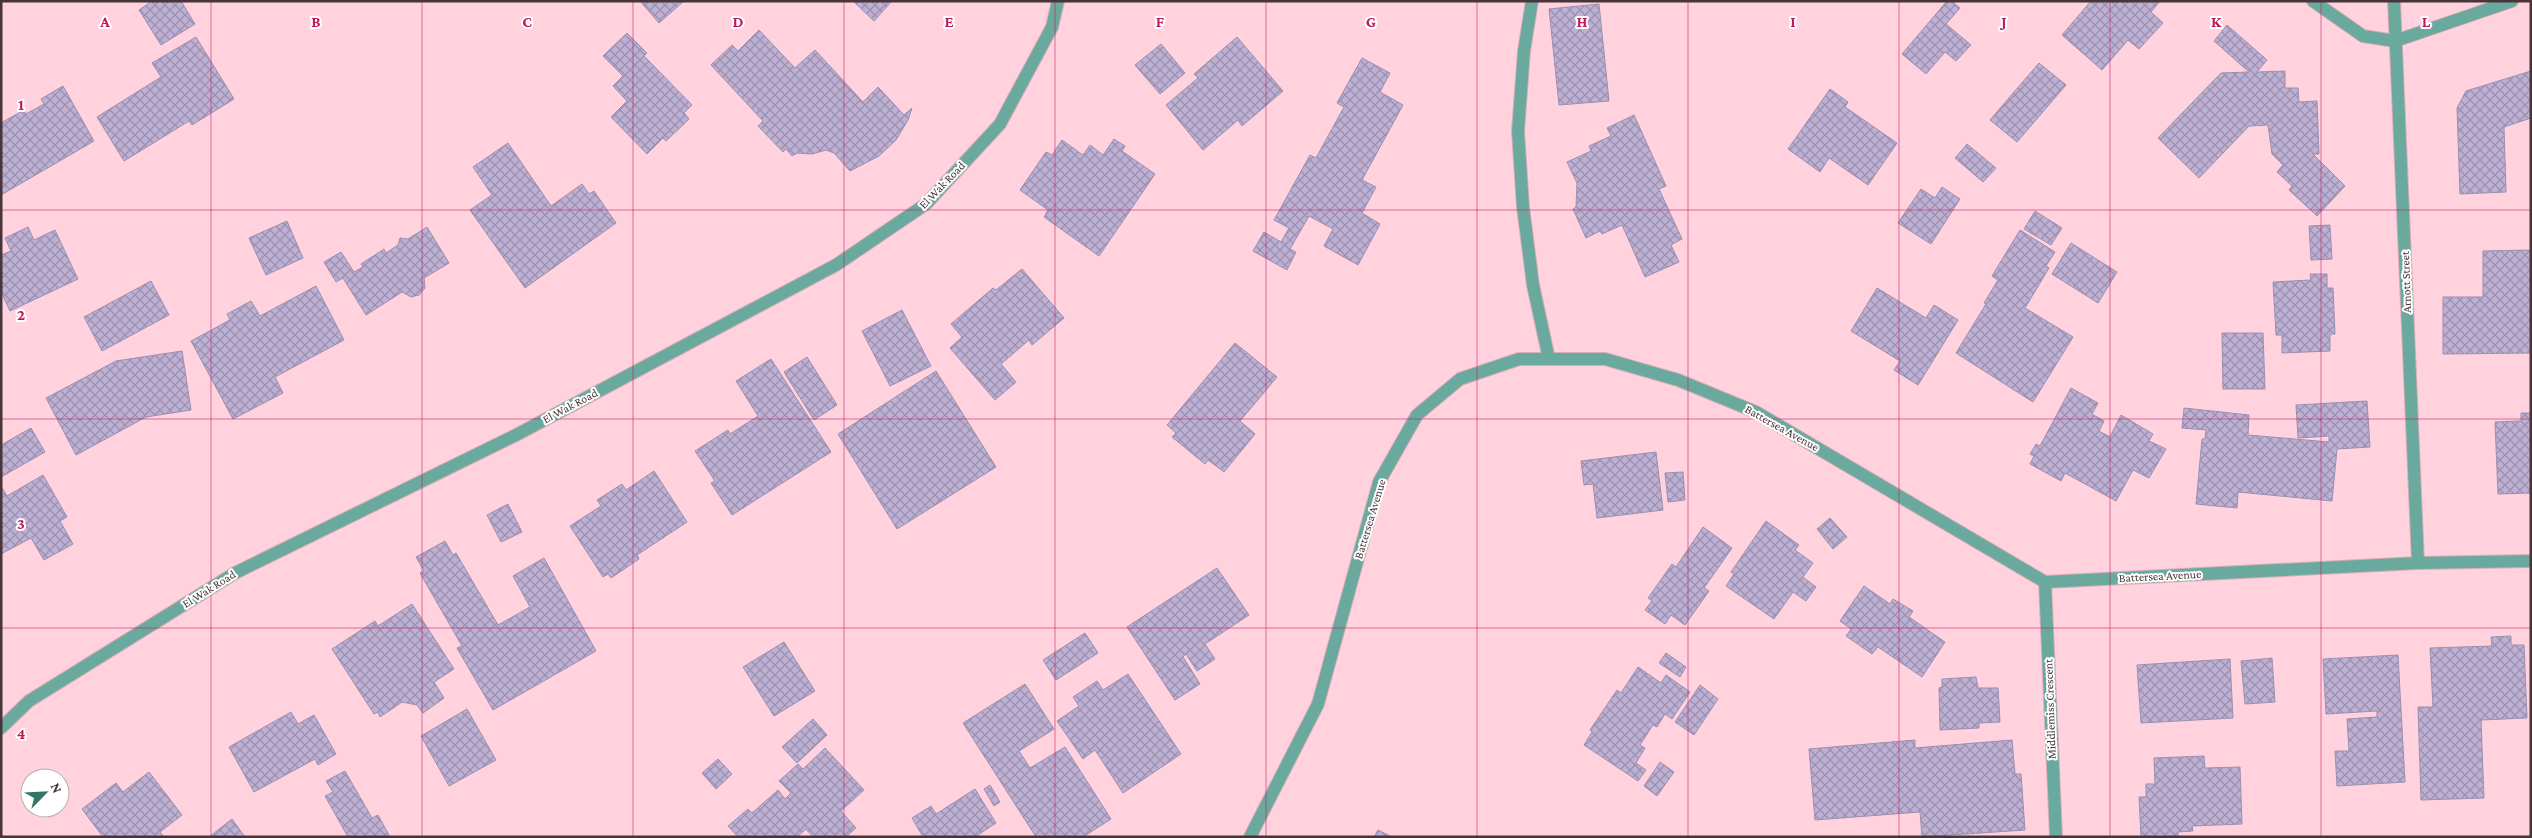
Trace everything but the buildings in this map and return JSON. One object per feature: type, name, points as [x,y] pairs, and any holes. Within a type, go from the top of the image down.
[{"type":"street","name":"El Wak Road","points":[[1,728],[29,701],[234,573],[518,434],[836,265],[926,204],[1000,124],[1052,27],[1058,1]]},
{"type":"street","points":[[1532,1],[1524,51],[1518,131],[1523,207],[1533,285],[1549,359]]},
{"type":"street","points":[[2313,1],[2363,36],[2395,41],[2512,1]]},
{"type":"street","name":"Arnott Street","points":[[2394,1],[2418,563]]},
{"type":"street","name":"Battersea Avenue","points":[[1250,837],[1318,704],[1379,482],[1417,415],[1460,379],[1519,359],[1605,359],[1678,380],[1756,412],[2045,582],[2418,563],[2531,561]]},
{"type":"street","name":"Middlemiss Crescent","points":[[2045,582],[2056,837]]}]
